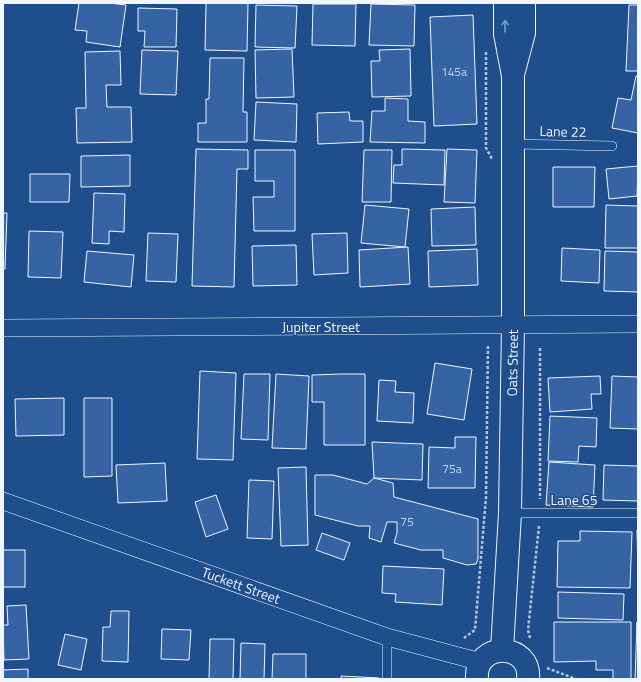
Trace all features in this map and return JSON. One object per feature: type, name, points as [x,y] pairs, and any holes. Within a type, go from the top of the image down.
[{"type":"main road","name":"Oats Street","points":[[502,650],[510,514],[514,144],[513,76],[505,34],[505,3]]},
{"type":"main road","name":"Oats Street","points":[[513,76],[524,32],[524,3]]},
{"type":"main road","points":[[479,670],[487,656],[502,650],[510,651],[523,660],[526,667],[535,673]]},
{"type":"street","name":"Jupiter Street","points":[[3,328],[638,324]]},
{"type":"street","name":"Tuckett Street","points":[[3,501],[479,670]]},
{"type":"lane","name":"Lane 22","points":[[514,144],[612,146]]},
{"type":"lane","name":"Lane 65","points":[[510,514],[638,513]]},
{"type":"lane","points":[[387,637],[387,679]]},
{"type":"path","points":[[459,637],[465,638],[475,630],[486,498],[488,344]]},
{"type":"path","points":[[535,673],[576,679]]},
{"type":"building","points":[[79,3],[109,3],[126,5],[120,47],[86,42],[87,31],[75,30]]},
{"type":"building","points":[[206,3],[248,3],[247,51],[205,50]]},
{"type":"building","points":[[313,4],[356,4],[355,46],[312,45]]},
{"type":"building","points":[[371,4],[415,5],[414,46],[369,45]]},
{"type":"building","points":[[256,5],[297,6],[295,48],[255,47]]},
{"type":"building","points":[[629,5],[638,5],[638,71],[626,71]]},
{"type":"building","points":[[138,8],[177,9],[176,47],[144,47],[145,31],[138,31]]},
{"type":"building","points":[[473,15],[477,124],[434,126],[430,17]]},
{"type":"building","points":[[292,49],[294,97],[256,98],[255,50]]},
{"type":"building","points":[[410,49],[411,96],[372,97],[371,61],[380,61],[379,50]]},
{"type":"building","points":[[142,50],[178,51],[176,95],[140,94]]},
{"type":"building","points":[[120,51],[121,85],[106,85],[107,107],[131,107],[132,142],[77,143],[76,108],[86,108],[85,52]]},
{"type":"building","points":[[210,58],[244,58],[243,112],[247,112],[247,142],[198,142],[198,123],[206,123],[206,99],[209,99]]},
{"type":"building","points":[[636,76],[638,76],[638,133],[612,128],[618,98],[631,100]]},
{"type":"building","points":[[385,98],[408,99],[408,121],[425,122],[425,143],[370,142],[372,111],[385,111]]},
{"type":"building","points":[[256,102],[297,104],[296,142],[254,140]]},
{"type":"building","points":[[349,112],[350,121],[363,121],[363,142],[318,144],[317,113]]},
{"type":"building","points":[[196,149],[248,150],[248,169],[237,169],[234,287],[192,286]]},
{"type":"building","points":[[402,149],[445,150],[444,185],[393,183],[394,165],[402,165]]},
{"type":"building","points":[[447,149],[477,150],[475,203],[444,202]]},
{"type":"building","points":[[255,150],[295,150],[295,231],[254,231],[253,197],[274,197],[274,181],[255,181]]},
{"type":"building","points":[[364,150],[392,150],[391,202],[362,202]]},
{"type":"building","points":[[130,155],[130,186],[81,187],[81,156]]},
{"type":"building","points":[[638,166],[637,196],[609,199],[606,169]]},
{"type":"building","points":[[553,167],[595,167],[594,207],[553,207]]},
{"type":"building","points":[[30,174],[70,174],[69,202],[30,202]]},
{"type":"building","points":[[94,193],[125,194],[124,232],[109,231],[109,244],[92,243]]},
{"type":"building","points":[[365,205],[409,209],[405,247],[361,243]]},
{"type":"building","points":[[606,205],[638,206],[638,248],[605,248]]},
{"type":"building","points":[[475,207],[476,245],[432,246],[431,209]]},
{"type":"building","points":[[3,213],[7,213],[5,269],[3,269]]},
{"type":"building","points":[[29,231],[63,232],[61,278],[28,277]]},
{"type":"building","points":[[148,233],[178,234],[176,282],[146,281]]},
{"type":"building","points":[[347,233],[348,273],[314,275],[312,234]]},
{"type":"building","points":[[296,245],[297,285],[253,286],[252,246]]},
{"type":"building","points":[[408,247],[410,284],[360,287],[359,250]]},
{"type":"building","points":[[562,248],[600,250],[599,283],[561,281]]},
{"type":"building","points":[[477,249],[478,285],[429,287],[428,251]]},
{"type":"building","points":[[87,251],[134,255],[131,287],[84,282]]},
{"type":"building","points":[[605,251],[638,252],[638,292],[604,291]]},
{"type":"building","points":[[435,363],[472,369],[464,420],[427,414]]},
{"type":"building","points":[[200,371],[236,373],[233,460],[197,459]]},
{"type":"building","points":[[244,374],[270,374],[268,440],[241,439]]},
{"type":"building","points":[[276,374],[309,376],[306,449],[272,448]]},
{"type":"building","points":[[365,374],[365,445],[324,445],[324,402],[312,402],[312,375]]},
{"type":"building","points":[[600,376],[601,394],[591,394],[592,409],[550,412],[548,378]]},
{"type":"building","points":[[612,376],[638,377],[638,429],[610,428]]},
{"type":"building","points":[[379,380],[396,381],[395,392],[414,393],[413,423],[377,421]]},
{"type":"building","points":[[64,398],[64,435],[16,436],[15,399]]},
{"type":"building","points":[[84,398],[112,398],[112,476],[84,477]]},
{"type":"building","points":[[550,416],[597,418],[596,447],[579,446],[578,462],[548,461]]},
{"type":"building","points":[[455,437],[476,437],[475,488],[428,488],[429,447],[455,448]]},
{"type":"building","points":[[372,442],[423,444],[422,480],[374,478]]},
{"type":"building","points":[[549,462],[595,465],[593,507],[546,505]]},
{"type":"building","points":[[165,463],[167,501],[118,503],[116,465]]},
{"type":"building","points":[[604,465],[638,466],[638,501],[603,500]]},
{"type":"building","points":[[306,467],[308,545],[281,546],[278,468]]},
{"type":"building","points":[[315,475],[333,475],[367,484],[374,478],[393,483],[394,497],[478,519],[478,559],[476,564],[467,565],[443,558],[443,550],[421,550],[394,543],[397,533],[397,522],[387,522],[381,542],[369,538],[370,526],[358,526],[315,515]]},
{"type":"building","points":[[249,480],[274,481],[272,539],[247,538]]},
{"type":"building","points":[[216,495],[228,529],[206,537],[195,502]]},
{"type":"building","points":[[638,529],[638,572],[637,530]]},
{"type":"building","points":[[580,531],[632,532],[630,588],[557,587],[558,541],[580,541]]},
{"type":"building","points":[[322,533],[350,543],[344,560],[316,550]]},
{"type":"building","points":[[3,550],[25,550],[25,587],[3,587]]},
{"type":"building","points":[[383,566],[444,569],[442,605],[395,602],[396,594],[382,593]]},
{"type":"building","points":[[558,592],[624,594],[623,620],[558,618]]},
{"type":"building","points":[[26,605],[29,659],[4,660],[3,625],[8,625],[7,606]]},
{"type":"building","points":[[111,611],[129,611],[128,662],[102,661],[103,627],[110,627]]},
{"type":"building","points":[[554,622],[631,622],[631,679],[613,679],[613,670],[596,670],[596,661],[554,662]]},
{"type":"building","points":[[637,622],[638,679],[635,679]]},
{"type":"building","points":[[162,629],[191,630],[189,660],[161,659]]},
{"type":"building","points":[[65,634],[87,639],[81,670],[58,665]]},
{"type":"building","points":[[210,639],[234,639],[233,679],[209,679]]},
{"type":"building","points":[[241,643],[265,644],[264,679],[240,679]]},
{"type":"building","points":[[273,654],[306,654],[306,679],[272,679]]},
{"type":"building","points":[[28,669],[28,679],[3,679],[3,670]]},
{"type":"building","points":[[341,676],[379,678],[379,679],[341,679]]}]
